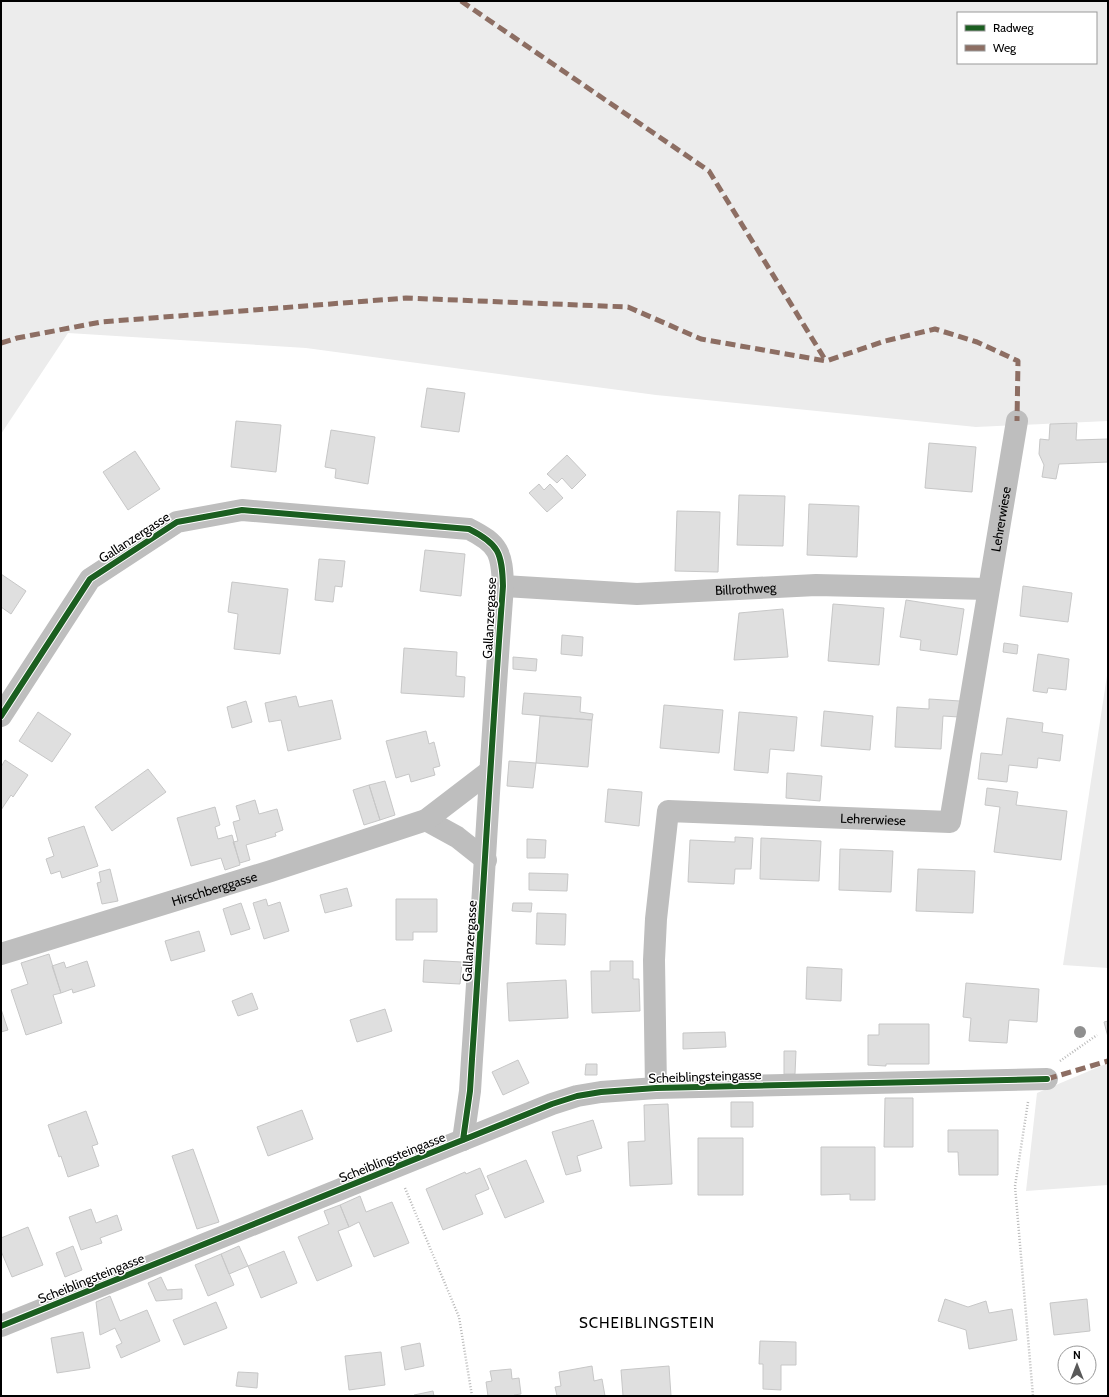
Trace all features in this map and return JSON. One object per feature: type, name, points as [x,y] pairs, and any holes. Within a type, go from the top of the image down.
[{"type":"street","name":"Lehrerwiese","points":[[656,1088],[654,960],[656,919],[668,811],[950,822],[1017,420]]},
{"type":"street","name":"Gallanzergasse","points":[[1,716],[90,579],[177,522],[242,510],[469,529],[484,537],[494,546],[501,558],[503,586],[470,1091],[463,1140]]},
{"type":"street","name":"Billrothweg","points":[[503,586],[637,594],[816,585],[988,589]]},
{"type":"street","name":"Hirschberggasse","points":[[1,954],[271,871],[426,820],[490,771]]},
{"type":"street","points":[[426,820],[457,837],[486,860]]},
{"type":"street","name":"Scheiblingsteingasse","points":[[1,1326],[552,1104],[578,1096],[601,1092],[656,1088],[1039,1079]]},
{"type":"path","points":[[1033,1396],[1015,1186],[1039,1079],[1097,1034]]},
{"type":"path","points":[[397,1167],[459,1318],[472,1396]]},
{"type":"shaded area","points":[[1,1],[1108,1],[1108,421],[976,427],[656,395],[306,348],[68,333],[1,434]]},
{"type":"shaded area","points":[[1108,669],[1108,968],[1063,965]]},
{"type":"shaded area","points":[[1108,1063],[1108,1185],[1026,1191],[1037,1093]]},
{"type":"building","points":[[427,388],[465,393],[459,432],[421,427]]},
{"type":"building","points":[[236,421],[281,425],[276,472],[231,467]]},
{"type":"building","points":[[1077,423],[1076,440],[1108,439],[1108,462],[1059,464],[1056,479],[1042,477],[1044,465],[1039,454],[1040,439],[1049,440],[1050,424]]},
{"type":"building","points":[[331,430],[375,437],[368,484],[335,478],[336,469],[325,467]]},
{"type":"building","points":[[929,443],[976,447],[972,492],[925,488]]},
{"type":"building","points":[[135,451],[160,489],[128,510],[103,472]]},
{"type":"building","points":[[567,455],[586,475],[572,489],[562,478],[557,483],[547,474]]},
{"type":"building","points":[[539,484],[544,490],[550,484],[563,498],[547,512],[529,493]]},
{"type":"building","points":[[739,495],[785,496],[783,546],[737,545]]},
{"type":"building","points":[[809,504],[859,506],[857,557],[807,555]]},
{"type":"building","points":[[677,511],[720,512],[718,572],[675,571]]},
{"type":"building","points":[[425,550],[465,554],[461,596],[420,591]]},
{"type":"building","points":[[319,559],[345,561],[342,587],[335,586],[333,602],[315,600]]},
{"type":"building","points":[[1,574],[26,591],[11,614],[1,607]]},
{"type":"building","points":[[232,582],[288,589],[280,654],[234,649],[238,614],[228,612]]},
{"type":"building","points":[[1023,586],[1072,593],[1068,622],[1020,616]]},
{"type":"building","points":[[906,600],[964,609],[957,655],[920,650],[921,640],[900,637]]},
{"type":"building","points":[[833,604],[884,608],[879,665],[828,661]]},
{"type":"building","points":[[783,609],[788,657],[734,660],[739,613]]},
{"type":"building","points":[[562,635],[583,637],[582,656],[561,654]]},
{"type":"building","points":[[1004,643],[1018,645],[1017,654],[1003,652]]},
{"type":"building","points":[[404,648],[457,652],[456,676],[465,677],[464,697],[401,693]]},
{"type":"building","points":[[1038,654],[1069,659],[1066,690],[1048,688],[1047,693],[1033,691]]},
{"type":"building","points":[[513,657],[537,659],[536,671],[513,669]]},
{"type":"building","points":[[524,693],[581,697],[580,712],[593,714],[592,720],[522,714]]},
{"type":"building","points":[[296,696],[299,707],[332,700],[341,739],[288,751],[281,720],[269,722],[265,703]]},
{"type":"building","points":[[929,699],[960,701],[959,717],[943,716],[941,749],[895,747],[897,707],[929,709]]},
{"type":"building","points":[[246,701],[252,722],[232,728],[227,707]]},
{"type":"building","points":[[664,705],[723,710],[719,753],[660,748]]},
{"type":"building","points":[[824,711],[873,716],[870,750],[821,746]]},
{"type":"building","points":[[38,712],[71,734],[52,762],[19,741]]},
{"type":"building","points":[[739,712],[797,717],[794,751],[770,749],[768,773],[734,770]]},
{"type":"building","points":[[540,716],[592,720],[588,767],[536,763]]},
{"type":"building","points":[[1007,718],[1043,723],[1042,732],[1063,735],[1060,761],[1038,758],[1037,768],[1009,765],[1007,782],[978,779],[981,753],[1002,755]]},
{"type":"building","points":[[426,731],[429,744],[434,742],[440,766],[433,768],[435,775],[411,782],[409,774],[396,778],[386,741]]},
{"type":"building","points":[[5,760],[28,775],[13,797],[11,795],[1,810],[1,767]]},
{"type":"building","points":[[509,761],[536,763],[533,788],[507,786]]},
{"type":"building","points":[[148,769],[166,792],[112,831],[95,807]]},
{"type":"building","points":[[787,773],[822,776],[820,801],[786,798]]},
{"type":"building","points":[[385,781],[395,815],[380,820],[369,785]]},
{"type":"building","points":[[369,785],[380,820],[364,825],[353,790]]},
{"type":"building","points":[[987,788],[1018,792],[1016,805],[1067,811],[1061,860],[994,852],[1000,807],[985,805]]},
{"type":"building","points":[[608,789],[642,792],[639,826],[605,822]]},
{"type":"building","points":[[255,800],[259,814],[277,809],[283,830],[275,833],[276,836],[246,845],[250,860],[240,863],[233,842],[238,841],[233,822],[240,820],[236,806]]},
{"type":"building","points":[[215,807],[220,825],[215,827],[218,839],[232,835],[240,865],[225,870],[221,858],[191,866],[177,818]]},
{"type":"building","points":[[84,826],[98,866],[62,878],[60,871],[51,874],[46,859],[54,856],[48,838]]},
{"type":"building","points":[[735,837],[753,838],[751,869],[735,869],[734,884],[688,882],[690,840],[735,842]]},
{"type":"building","points":[[761,838],[821,841],[819,881],[760,879]]},
{"type":"building","points":[[527,839],[546,840],[545,858],[527,858]]},
{"type":"building","points":[[840,849],[893,851],[891,892],[839,890]]},
{"type":"building","points":[[110,869],[118,901],[102,904],[97,883],[101,882],[99,872]]},
{"type":"building","points":[[918,869],[975,871],[973,913],[916,911]]},
{"type":"building","points":[[529,873],[568,874],[567,891],[529,890]]},
{"type":"building","points":[[347,888],[352,906],[325,913],[320,895]]},
{"type":"building","points":[[266,899],[268,906],[280,902],[289,931],[264,939],[253,903]]},
{"type":"building","points":[[396,899],[437,899],[437,932],[413,932],[413,940],[396,940]]},
{"type":"building","points":[[241,903],[250,929],[231,935],[223,909]]},
{"type":"building","points":[[513,903],[532,903],[531,912],[512,911]]},
{"type":"building","points":[[537,913],[566,914],[565,945],[536,944]]},
{"type":"building","points":[[199,931],[205,951],[171,961],[165,941]]},
{"type":"building","points":[[49,954],[61,993],[53,995],[62,1023],[26,1035],[11,990],[28,984],[21,963]]},
{"type":"building","points":[[424,960],[462,962],[460,984],[423,982]]},
{"type":"building","points":[[87,961],[95,986],[73,993],[72,989],[61,993],[52,966],[64,962],[66,968]]},
{"type":"building","points":[[610,961],[633,961],[633,979],[639,979],[640,1011],[592,1013],[591,971],[610,971]]},
{"type":"building","points":[[807,967],[842,969],[841,1001],[806,999]]},
{"type":"building","points":[[566,980],[568,1018],[509,1021],[507,983]]},
{"type":"building","points":[[966,983],[1039,989],[1037,1022],[1009,1020],[1007,1043],[969,1041],[971,1018],[963,1017]]},
{"type":"building","points":[[252,993],[258,1009],[238,1016],[232,1001]]},
{"type":"building","points":[[1,1009],[8,1030],[1,1032]]},
{"type":"building","points":[[385,1009],[392,1031],[357,1042],[350,1020]]},
{"type":"building","points":[[1108,1021],[1108,1037],[1104,1022]]},
{"type":"building","points":[[879,1024],[929,1024],[929,1064],[886,1064],[886,1066],[868,1065],[868,1035],[879,1035]]},
{"type":"building","points":[[725,1032],[726,1047],[683,1049],[683,1033]]},
{"type":"building","points":[[784,1051],[796,1051],[795,1074],[784,1074]]},
{"type":"building","points":[[518,1060],[529,1083],[503,1095],[492,1072]]},
{"type":"building","points":[[586,1064],[597,1064],[597,1075],[585,1075]]},
{"type":"building","points":[[885,1098],[913,1098],[913,1147],[884,1147]]},
{"type":"building","points":[[731,1102],[753,1102],[753,1127],[731,1127]]},
{"type":"building","points":[[668,1104],[672,1184],[630,1186],[628,1142],[645,1141],[644,1105]]},
{"type":"building","points":[[302,1110],[313,1139],[268,1156],[257,1127]]},
{"type":"building","points":[[86,1111],[98,1144],[92,1146],[99,1166],[68,1177],[61,1156],[59,1157],[48,1125]]},
{"type":"building","points":[[593,1120],[602,1148],[577,1156],[581,1171],[566,1175],[552,1132]]},
{"type":"building","points":[[948,1130],[998,1130],[998,1175],[959,1175],[958,1152],[948,1152]]},
{"type":"building","points":[[698,1138],[743,1138],[743,1195],[698,1195]]},
{"type":"building","points":[[821,1147],[875,1147],[875,1200],[850,1200],[850,1194],[821,1195]]},
{"type":"building","points":[[193,1149],[219,1222],[197,1229],[172,1156]]},
{"type":"building","points":[[526,1160],[544,1202],[505,1218],[487,1176]]},
{"type":"building","points":[[480,1168],[489,1189],[475,1195],[483,1214],[443,1230],[426,1189],[465,1172],[466,1174]]},
{"type":"building","points":[[360,1196],[366,1212],[392,1202],[409,1243],[374,1257],[359,1222],[349,1227],[340,1205]]},
{"type":"building","points":[[340,1205],[349,1227],[338,1231],[352,1266],[317,1281],[298,1237],[329,1224],[324,1211]]},
{"type":"building","points":[[91,1209],[96,1223],[117,1215],[122,1230],[100,1238],[102,1243],[81,1250],[69,1217]]},
{"type":"building","points":[[28,1227],[43,1265],[12,1277],[1,1251],[1,1238]]},
{"type":"building","points":[[73,1246],[82,1270],[65,1277],[56,1253]]},
{"type":"building","points":[[239,1246],[248,1266],[229,1274],[221,1254]]},
{"type":"building","points":[[284,1251],[297,1283],[261,1298],[248,1266]]},
{"type":"building","points":[[221,1254],[234,1285],[208,1296],[195,1265]]},
{"type":"building","points":[[161,1277],[167,1290],[182,1289],[182,1299],[156,1301],[148,1283]]},
{"type":"building","points":[[110,1296],[120,1321],[147,1310],[160,1341],[121,1358],[116,1346],[122,1343],[115,1328],[100,1335],[96,1302]]},
{"type":"building","points":[[945,1299],[968,1307],[986,1301],[989,1313],[1012,1309],[1017,1340],[969,1349],[966,1330],[938,1321]]},
{"type":"building","points":[[1087,1299],[1090,1331],[1054,1335],[1050,1303]]},
{"type":"building","points":[[216,1302],[227,1328],[184,1345],[173,1320]]},
{"type":"building","points":[[83,1332],[90,1368],[57,1373],[51,1338]]},
{"type":"building","points":[[760,1341],[796,1342],[796,1365],[781,1365],[781,1390],[763,1389],[763,1364],[759,1364]]},
{"type":"building","points":[[420,1343],[424,1366],[405,1370],[401,1347]]},
{"type":"building","points":[[381,1352],[385,1385],[349,1390],[345,1356]]},
{"type":"building","points":[[592,1366],[594,1381],[602,1379],[605,1396],[557,1396],[555,1387],[561,1386],[559,1372]]},
{"type":"building","points":[[669,1366],[671,1396],[623,1396],[621,1370]]},
{"type":"building","points":[[511,1369],[512,1379],[519,1378],[521,1394],[514,1396],[488,1396],[486,1382],[492,1381],[490,1371]]},
{"type":"building","points":[[238,1372],[258,1373],[257,1388],[236,1386]]},
{"type":"building","points":[[433,1391],[434,1396],[414,1396],[414,1395]]},
{"type":"marked path","points":[[461,1],[709,171],[826,361]]},
{"type":"marked path","points":[[1,343],[17,338],[101,322],[406,298],[628,307],[701,339],[826,361],[885,341],[935,329],[977,342],[1018,361],[1017,421]]},
{"type":"marked path","points":[[1047,1079],[1108,1061]]},
{"type":"cycle path","points":[[1,716],[90,579],[177,522],[242,510],[469,529],[479,534],[493,545],[500,557],[503,586],[470,1091],[463,1140]]},
{"type":"cycle path","points":[[1,1326],[552,1104],[577,1096],[601,1092],[656,1088],[1047,1079]]},
{"type":"district","name":"SCHEIBLINGSTEIN","points":[[647,1323]]}]
